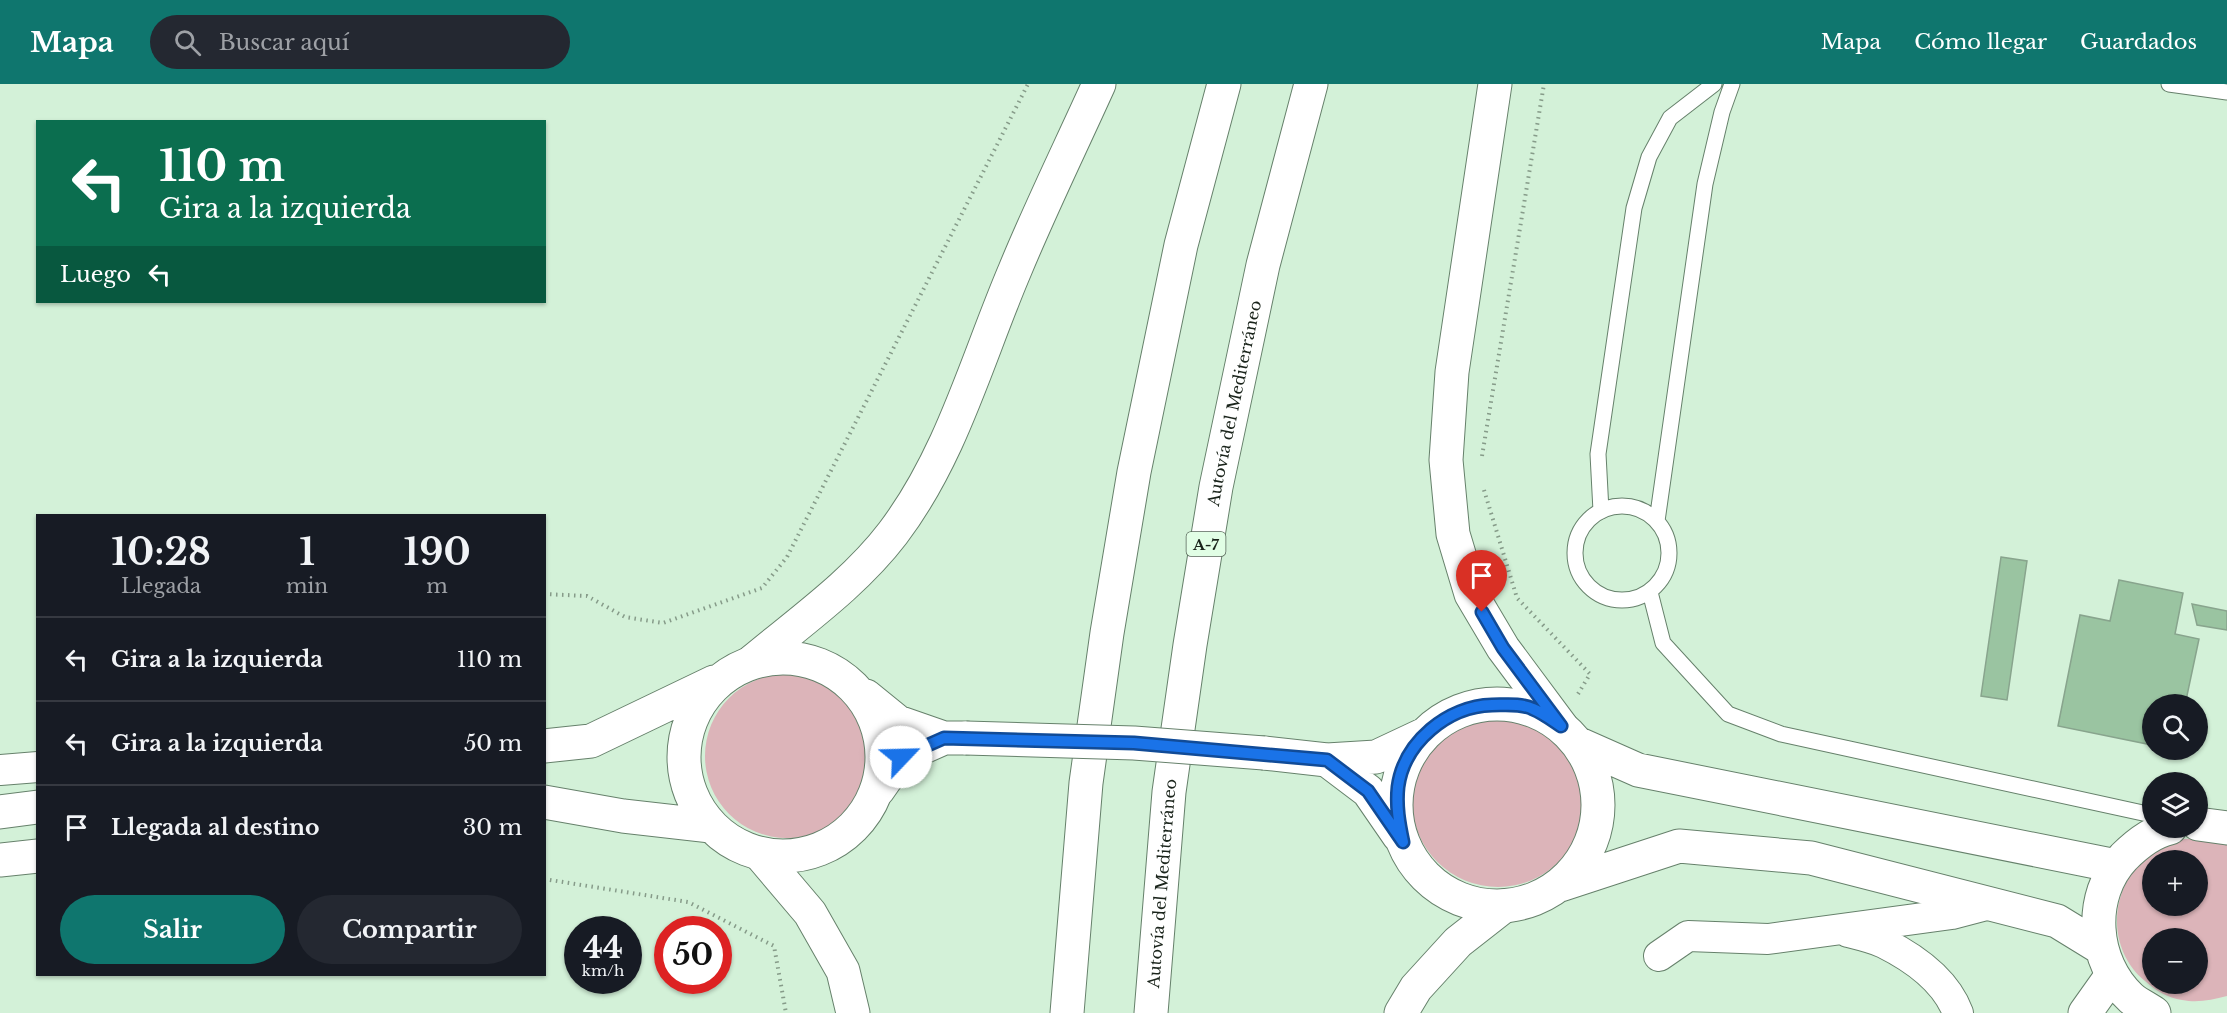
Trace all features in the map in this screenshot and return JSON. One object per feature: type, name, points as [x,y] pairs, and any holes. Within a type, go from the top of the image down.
[{"type":"main road","points":[[753,661],[851,580],[892,534],[924,489],[955,425],[1015,270],[1099,84]]},
{"type":"main road","points":[[1067,1013],[1086,783],[1107,633],[1132,483],[1181,246],[1224,84]]},
{"type":"main road","name":"Autovía del Mediterráneo","points":[[1151,1013],[1169,792],[1214,498],[1263,265],[1311,84]]},
{"type":"main road","points":[[1495,84],[1452,372],[1446,460],[1453,534],[1471,594],[1503,648],[1569,734],[1592,770],[1598,802],[1594,833],[1580,862],[1559,885]]},
{"type":"main road","points":[[546,746],[591,741],[719,680],[735,669],[753,661],[780,656],[808,659],[833,670],[898,722],[955,738],[1134,743],[1327,760],[1376,758],[1425,734],[1450,715],[1480,705],[1511,704],[1532,708],[1569,734],[1638,770],[2116,866]]},
{"type":"main road","points":[[719,680],[698,705],[686,735],[684,768],[693,799],[711,826],[734,844],[760,854],[789,857],[816,851],[841,838],[861,819],[901,757],[955,738]]},
{"type":"main road","points":[[855,687],[872,710],[881,738],[882,766],[875,794]]},
{"type":"main road","points":[[1403,842],[1396,813],[1398,784],[1408,757],[1425,734]]},
{"type":"main road","points":[[1327,760],[1368,791],[1419,869],[1443,891],[1472,903],[1504,906],[1533,900],[1559,885],[1679,846],[1811,858],[2057,921],[2107,961],[2131,998],[2154,1013]]},
{"type":"main road","points":[[546,802],[623,816],[711,826]]},
{"type":"main road","points":[[0,812],[36,807]]},
{"type":"main road","points":[[2085,1013],[2107,961],[2098,920],[2103,892],[2116,866],[2137,844],[2147,838]]},
{"type":"main road","points":[[760,854],[810,913],[843,971],[853,1013]]},
{"type":"main road","points":[[0,860],[36,856]]},
{"type":"main road","points":[[1401,1013],[1416,988],[1458,942],[1504,906]]},
{"type":"street","points":[[0,770],[36,767]]},
{"type":"street","points":[[1659,956],[1688,936],[1768,939],[1952,914],[1990,904]]},
{"type":"street","points":[[1840,929],[1883,942],[1923,967],[1953,1000],[1958,1013]]},
{"type":"lane","points":[[1601,511],[1598,454],[1634,208],[1649,158],[1670,118],[1714,84]]},
{"type":"lane","points":[[1657,521],[1705,184],[1722,112],[1732,84]]},
{"type":"lane","points":[[2169,84],[2227,92]]},
{"type":"lane","points":[[1616,507],[1631,507],[1645,512],[1657,521],[1665,534],[1669,558],[1661,581],[1650,592],[1635,599],[1619,601],[1603,597],[1589,588],[1576,561],[1576,546],[1580,532],[1589,519],[1601,511],[1616,507]]},
{"type":"lane","points":[[1650,592],[1663,643],[1728,714],[1781,734],[2142,813]]},
{"type":"path","points":[[546,594],[587,596],[625,617],[663,623],[762,588],[787,557],[1028,84]]},
{"type":"path","points":[[1481,462],[1544,84]]},
{"type":"path","points":[[1483,484],[1517,598],[1590,674],[1569,734]]},
{"type":"path","points":[[546,879],[688,902],[774,946],[786,1013]]},
{"type":"shaded area","points":[[787,674],[818,680],[845,698],[863,725],[869,756],[863,787],[845,814],[818,832],[787,838],[756,832],[729,814],[711,787],[705,756],[711,725],[729,698],[756,680]]},
{"type":"shaded area","points":[[1498,715],[1531,721],[1546,729],[1559,740],[1570,753],[1578,768],[1584,801],[1578,834],[1570,849],[1559,862],[1546,873],[1531,881],[1498,887],[1465,881],[1450,873],[1437,862],[1426,849],[1418,834],[1412,801],[1418,768],[1426,753],[1437,740],[1450,729],[1465,721]]},
{"type":"shaded area","points":[[2202,838],[2227,843],[2227,996],[2194,1001],[2177,999],[2165,994],[2208,994],[2208,928],[2142,928],[2142,978],[2133,969],[2119,939],[2118,907],[2122,892],[2142,861],[2142,916],[2208,916],[2208,850],[2156,850],[2181,839]]},
{"type":"building","points":[[2001,557],[2027,561],[2007,700],[1981,696]]},
{"type":"building","points":[[2119,580],[2183,593],[2175,634],[2199,639],[2187,694],[2142,694],[2142,743],[2058,726],[2080,615],[2110,621]]},
{"type":"building","points":[[2192,604],[2227,611],[2227,630],[2197,625]]},
{"type":"route","points":[[901,757],[944,738],[1134,743],[1327,760],[1368,791],[1403,842],[1396,813],[1398,784],[1408,757],[1425,734],[1450,715],[1480,705],[1511,704],[1532,708],[1561,726],[1503,648],[1482,612]]}]
